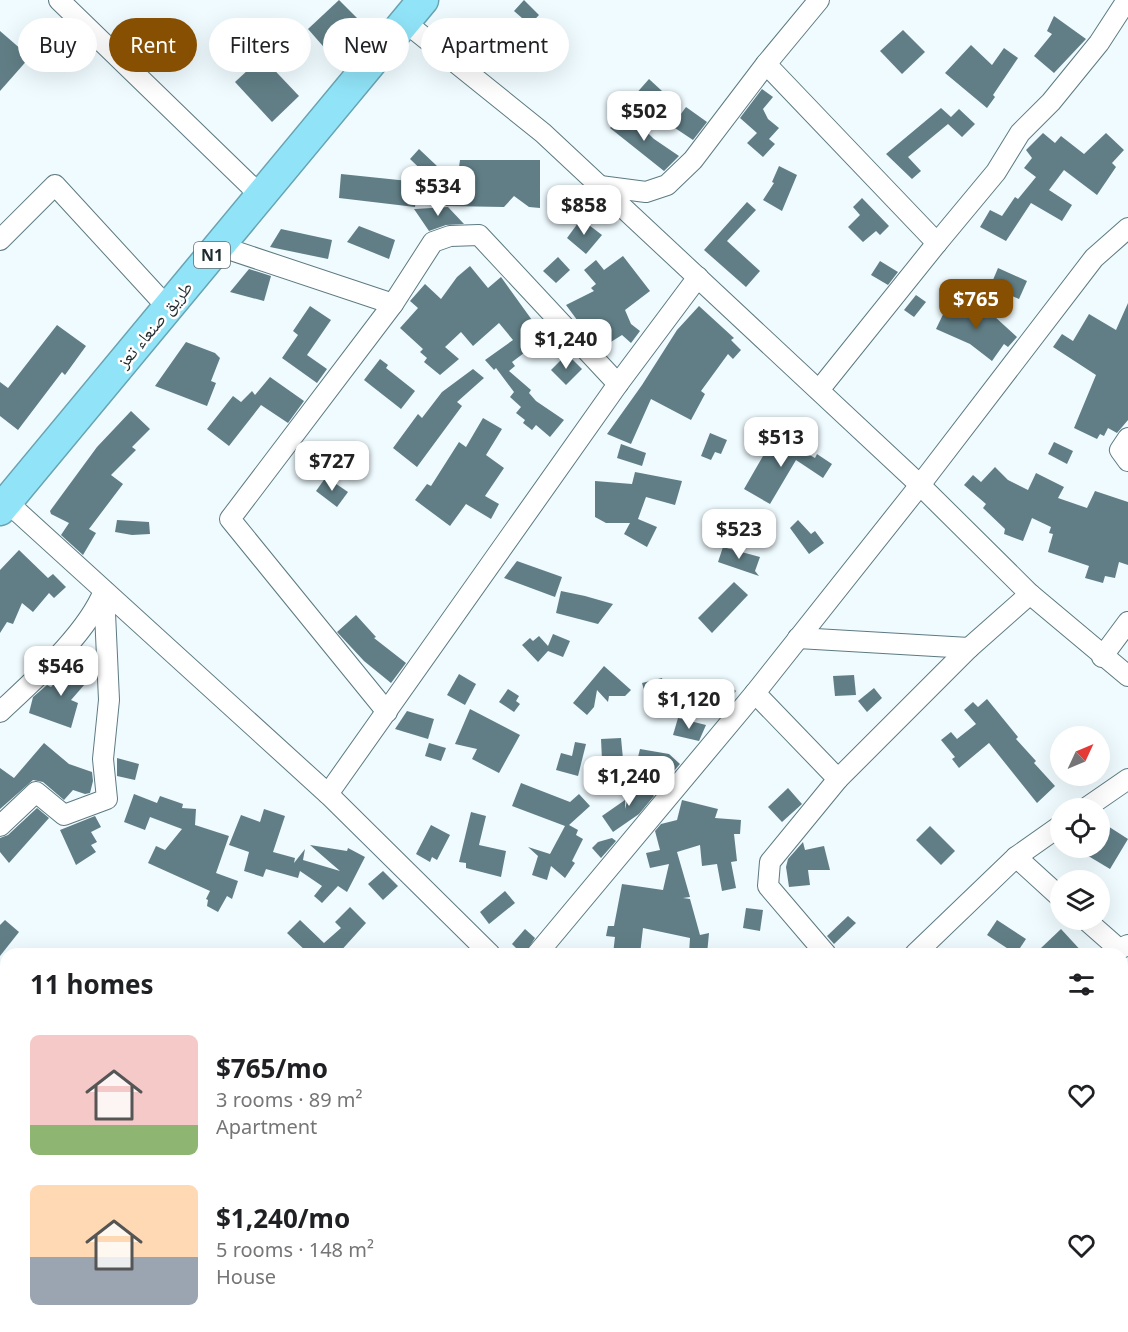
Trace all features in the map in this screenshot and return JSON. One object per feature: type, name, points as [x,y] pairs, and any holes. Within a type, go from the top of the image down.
[{"type":"highway","name":"طريق صنعاء تعز","points":[[3,506],[414,11]]},
{"type":"street","points":[[58,0],[260,195]]},
{"type":"street","points":[[600,186],[646,192],[667,185],[693,160],[766,64],[819,0]]},
{"type":"street","points":[[819,390],[996,172],[1020,133],[1051,102],[1099,43],[1126,0]]},
{"type":"street","points":[[414,11],[920,485],[1030,594],[1102,657],[1128,676]]},
{"type":"street","points":[[766,64],[937,243]]},
{"type":"street","points":[[0,240],[55,185],[168,308]]},
{"type":"street","points":[[542,948],[755,693],[920,485],[1094,258],[1128,228]]},
{"type":"street","points":[[387,712],[230,519],[393,304],[433,242],[450,236],[479,235],[618,384]]},
{"type":"street","points":[[219,246],[393,304]]},
{"type":"street","points":[[328,794],[618,384],[698,277]]},
{"type":"street","points":[[1128,438],[1120,450],[1128,461]]},
{"type":"street","points":[[3,506],[104,591],[328,794],[484,948]]},
{"type":"street","points":[[0,712],[64,647],[98,607],[104,591]]},
{"type":"street","points":[[0,826],[36,792],[64,815],[107,799],[103,759],[109,700],[104,591]]},
{"type":"street","points":[[821,948],[768,886],[770,862],[838,779],[969,648],[1030,594]]},
{"type":"street","points":[[1102,657],[1128,622]]},
{"type":"street","points":[[798,638],[969,648]]},
{"type":"street","points":[[755,693],[838,779]]},
{"type":"street","points":[[1100,798],[1128,779]]},
{"type":"street","points":[[921,948],[1016,857],[1050,833]]},
{"type":"street","points":[[1016,857],[1050,888]]},
{"type":"street","points":[[1098,930],[1119,948]]},
{"type":"building","points":[[339,0],[357,18],[323,18],[323,46],[311,32],[311,26]]},
{"type":"building","points":[[524,0],[539,15],[536,18],[522,18],[514,11]]},
{"type":"building","points":[[1054,16],[1086,39],[1054,73],[1034,56],[1052,34],[1047,31]]},
{"type":"building","points":[[903,30],[925,52],[902,74],[880,51]]},
{"type":"building","points":[[0,31],[18,47],[18,71],[0,91]]},
{"type":"building","points":[[971,45],[992,65],[1004,48],[1018,58],[987,108],[945,73]]},
{"type":"building","points":[[246,72],[276,72],[299,96],[272,122],[235,82]]},
{"type":"building","points":[[649,79],[662,91],[648,107],[644,107],[635,100],[634,96]]},
{"type":"building","points":[[762,89],[773,97],[763,109],[768,119],[779,128],[769,139],[775,144],[763,157],[747,143],[757,133],[740,118]]},
{"type":"building","points":[[686,107],[707,122],[693,140],[672,126]]},
{"type":"building","points":[[941,108],[951,117],[959,109],[975,124],[962,137],[948,124],[908,157],[921,171],[912,179],[886,154]]},
{"type":"building","points":[[625,111],[654,139],[679,156],[664,171],[610,128]]},
{"type":"building","points":[[1043,133],[1055,143],[1061,136],[1084,154],[1106,133],[1124,150],[1112,163],[1116,167],[1097,195],[1064,170],[1049,190],[1072,205],[1062,221],[1031,203],[1006,241],[980,227],[990,210],[1002,216],[1015,197],[1018,199],[1036,177],[1024,168],[1032,158],[1026,150]]},
{"type":"building","points":[[419,149],[437,166],[448,167],[433,181],[410,159]]},
{"type":"building","points":[[460,160],[540,160],[540,208],[529,207],[514,196],[504,207],[446,206],[449,167],[459,167]]},
{"type":"building","points":[[779,166],[797,175],[782,211],[763,200],[774,183],[772,182]]},
{"type":"building","points":[[341,174],[418,182],[415,207],[339,198]]},
{"type":"building","points":[[862,198],[889,226],[880,235],[876,231],[863,242],[848,227],[860,215],[853,207]]},
{"type":"building","points":[[747,202],[756,210],[727,241],[760,271],[746,287],[704,250]]},
{"type":"building","points":[[448,207],[464,224],[446,225],[429,231],[414,209]]},
{"type":"building","points":[[581,219],[602,235],[586,254],[567,238]]},
{"type":"building","points":[[359,226],[395,240],[389,259],[347,242]]},
{"type":"building","points":[[281,229],[332,240],[328,259],[270,247]]},
{"type":"building","points":[[623,256],[650,291],[625,310],[631,324],[640,331],[631,343],[622,335],[606,345],[594,327],[586,332],[566,305],[594,291],[591,288],[596,284],[584,270],[596,260],[604,270]]},
{"type":"building","points":[[558,257],[570,270],[556,283],[543,271]]},
{"type":"building","points":[[880,261],[898,272],[888,285],[871,275]]},
{"type":"building","points":[[470,266],[488,288],[501,277],[537,327],[532,331],[540,341],[512,362],[515,366],[509,371],[531,390],[529,393],[536,401],[564,420],[550,437],[536,425],[532,430],[523,423],[525,420],[516,413],[521,407],[510,397],[514,392],[496,368],[494,370],[485,360],[513,340],[499,323],[473,346],[461,332],[445,347],[459,359],[440,375],[424,362],[427,358],[420,352],[423,349],[400,328],[418,308],[410,301],[425,284],[441,299],[457,277]]},
{"type":"building","points":[[998,268],[1027,281],[1019,299],[990,287]]},
{"type":"building","points":[[249,269],[271,276],[264,301],[230,292]]},
{"type":"building","points":[[916,295],[926,302],[914,317],[904,310]]},
{"type":"building","points":[[949,302],[970,311],[971,309],[994,316],[1017,337],[1008,347],[1004,344],[992,361],[970,344],[936,329]]},
{"type":"building","points":[[1128,303],[1128,420],[1117,433],[1108,428],[1104,436],[1100,434],[1097,439],[1074,428],[1096,375],[1053,347],[1062,334],[1073,341],[1089,314],[1116,330]]},
{"type":"building","points":[[310,306],[331,320],[307,355],[327,369],[317,383],[282,358],[298,335],[293,331]]},
{"type":"building","points":[[699,306],[734,338],[731,340],[741,350],[733,359],[728,354],[701,391],[705,394],[691,420],[651,399],[631,444],[607,434],[677,330]]},
{"type":"building","points":[[57,325],[86,346],[65,375],[62,372],[18,430],[0,416],[0,382],[8,388]]},
{"type":"building","points":[[186,342],[215,353],[220,358],[211,381],[216,383],[207,406],[155,386]]},
{"type":"building","points":[[567,354],[582,369],[566,385],[551,370]]},
{"type":"building","points":[[380,359],[388,365],[386,368],[415,391],[401,409],[364,380]]},
{"type":"building","points":[[473,369],[484,378],[457,402],[462,406],[417,467],[393,448],[418,414],[422,418],[442,392]]},
{"type":"building","points":[[270,377],[304,401],[288,423],[261,405],[229,446],[207,429],[233,396],[241,402],[252,391],[255,395]]},
{"type":"building","points":[[131,411],[150,429],[132,447],[136,450],[111,475],[123,484],[89,529],[96,533],[83,555],[61,535],[69,523],[51,514],[50,511],[97,447]]},
{"type":"building","points":[[483,418],[502,429],[486,455],[504,468],[485,496],[499,504],[491,519],[466,504],[450,526],[415,500],[427,484],[431,486],[459,442],[466,447]]},
{"type":"building","points":[[710,433],[727,440],[721,454],[715,452],[711,460],[701,456]]},
{"type":"building","points":[[775,435],[815,458],[817,454],[832,464],[823,478],[796,460],[770,504],[744,489]]},
{"type":"building","points":[[1054,442],[1073,451],[1067,464],[1048,454]]},
{"type":"building","points":[[621,444],[646,453],[642,466],[617,458]]},
{"type":"building","points":[[995,467],[1008,480],[1028,490],[1036,473],[1064,487],[1058,498],[1087,508],[1095,491],[1128,502],[1128,565],[1119,562],[1115,578],[1105,576],[1103,583],[1085,578],[1089,566],[1048,552],[1053,534],[1049,533],[1051,527],[1032,518],[1023,541],[1004,534],[1005,529],[983,508],[986,504],[964,485],[973,475],[981,482]]},
{"type":"building","points":[[635,472],[682,481],[675,505],[646,497],[638,519],[657,527],[647,547],[624,534],[630,523],[606,523],[595,517],[595,481],[632,484]]},
{"type":"building","points":[[326,477],[348,492],[337,507],[316,491]]},
{"type":"building","points":[[117,520],[149,522],[150,534],[132,535],[115,532]]},
{"type":"building","points":[[798,520],[811,534],[815,531],[824,543],[809,554],[790,528]]},
{"type":"building","points":[[723,547],[760,557],[755,571],[759,576],[718,562]]},
{"type":"building","points":[[19,550],[48,578],[53,574],[66,587],[54,598],[49,593],[33,612],[22,603],[13,624],[7,622],[0,633],[0,570]]},
{"type":"building","points":[[517,561],[562,577],[555,597],[504,578]]},
{"type":"building","points":[[734,582],[748,595],[712,633],[698,618]]},
{"type":"building","points":[[561,591],[613,604],[598,624],[556,613]]},
{"type":"building","points":[[356,615],[376,637],[374,638],[406,663],[391,683],[364,661],[337,632]]},
{"type":"building","points":[[553,634],[570,641],[563,657],[548,651],[538,662],[522,645],[530,638],[533,641],[539,636],[548,646]]},
{"type":"building","points":[[74,661],[92,676],[71,700],[78,703],[71,728],[29,713],[33,697],[47,685],[51,687]]},
{"type":"building","points":[[604,666],[631,690],[625,696],[609,696],[608,702],[597,690],[594,707],[587,715],[573,703]]},
{"type":"building","points":[[459,674],[476,684],[465,705],[447,695]]},
{"type":"building","points":[[854,675],[856,695],[835,696],[833,676]]},
{"type":"building","points":[[662,678],[663,681],[694,682],[693,694],[676,698],[646,697],[642,683]]},
{"type":"building","points":[[724,680],[736,691],[714,718],[701,707]]},
{"type":"building","points":[[874,688],[882,698],[867,712],[858,701]]},
{"type":"building","points":[[508,689],[519,696],[516,701],[520,704],[514,712],[499,702]]},
{"type":"building","points":[[987,699],[1018,737],[1016,739],[1036,761],[1034,763],[1050,781],[1050,786],[1055,786],[1037,803],[989,743],[959,768],[952,759],[955,757],[941,740],[951,732],[957,739],[976,724],[964,710],[973,702],[978,707]]},
{"type":"building","points":[[470,709],[520,735],[499,773],[472,759],[477,749],[455,744]]},
{"type":"building","points":[[407,711],[434,719],[428,739],[395,729]]},
{"type":"building","points":[[678,718],[706,725],[699,741],[673,735]]},
{"type":"building","points":[[621,738],[623,759],[602,760],[601,739]]},
{"type":"building","points":[[575,742],[586,744],[578,776],[556,770],[561,753],[572,756]]},
{"type":"building","points":[[44,743],[69,764],[92,772],[93,781],[90,793],[85,794],[73,790],[64,800],[43,782],[33,780],[0,809],[0,768],[14,778]]},
{"type":"building","points":[[429,743],[446,748],[441,761],[425,756]]},
{"type":"building","points":[[640,749],[669,754],[680,764],[672,773],[659,762],[656,774],[635,769]]},
{"type":"building","points":[[117,758],[139,764],[135,780],[117,776]]},
{"type":"building","points":[[521,783],[570,802],[579,794],[590,806],[569,825],[578,830],[576,835],[583,839],[572,861],[575,863],[565,878],[551,866],[547,880],[532,875],[538,856],[528,847],[550,854],[565,826],[512,806]]},
{"type":"building","points":[[642,783],[654,796],[639,814],[613,832],[602,816],[625,800],[625,809],[631,786]]},
{"type":"building","points":[[788,788],[802,804],[782,822],[768,807]]},
{"type":"building","points":[[134,794],[157,803],[160,796],[183,804],[182,808],[196,809],[195,825],[229,836],[216,873],[238,881],[232,899],[227,896],[218,912],[207,906],[208,900],[206,899],[210,891],[148,863],[156,846],[165,850],[182,829],[150,817],[145,830],[124,822]]},
{"type":"building","points":[[682,800],[718,809],[715,818],[741,820],[740,834],[734,834],[737,861],[731,862],[736,888],[722,891],[717,864],[702,866],[700,845],[677,852],[690,897],[683,898],[690,899],[700,935],[709,933],[708,948],[689,948],[690,938],[643,928],[641,948],[614,948],[615,937],[606,936],[608,926],[614,926],[622,884],[663,890],[669,864],[650,868],[646,853],[660,850],[655,831],[661,824],[677,820]]},
{"type":"building","points":[[37,808],[49,818],[9,863],[0,852],[0,838],[8,835]]},
{"type":"building","points":[[264,809],[285,816],[273,852],[295,858],[294,863],[305,849],[303,860],[340,871],[310,845],[347,851],[348,848],[365,857],[347,892],[338,886],[322,903],[314,896],[322,886],[300,871],[298,878],[266,869],[263,877],[244,871],[249,852],[229,845],[241,815],[260,822]]},
{"type":"building","points":[[471,812],[486,816],[479,845],[506,851],[501,877],[466,868],[466,863],[459,862]]},
{"type":"building","points":[[95,816],[101,827],[91,832],[97,842],[91,845],[96,852],[76,865],[60,830]]},
{"type":"building","points":[[431,825],[450,835],[437,860],[432,857],[430,862],[416,854]]},
{"type":"building","points":[[930,826],[955,851],[941,865],[916,840]]},
{"type":"building","points":[[1110,827],[1128,839],[1110,869],[1092,858],[1110,858]]},
{"type":"building","points":[[612,838],[616,841],[601,858],[592,848],[598,842]]},
{"type":"building","points":[[803,842],[805,850],[824,846],[830,870],[808,870],[810,885],[789,887],[786,867],[788,859]]},
{"type":"building","points":[[383,871],[398,886],[383,900],[368,884]]},
{"type":"building","points":[[505,891],[515,903],[489,924],[480,912]]},
{"type":"building","points":[[350,907],[366,923],[343,948],[303,948],[287,933],[300,920],[324,943],[341,928],[335,922]]},
{"type":"building","points":[[746,908],[763,910],[760,931],[743,928]]},
{"type":"building","points":[[848,916],[856,923],[834,944],[827,936]]},
{"type":"building","points":[[5,920],[19,932],[6,948],[0,948],[0,925]]},
{"type":"building","points":[[997,920],[1026,939],[1020,948],[1007,948],[987,935]]},
{"type":"building","points":[[525,929],[535,938],[529,948],[516,948],[512,944]]},
{"type":"building","points":[[1062,930],[1078,948],[1041,948]]}]
